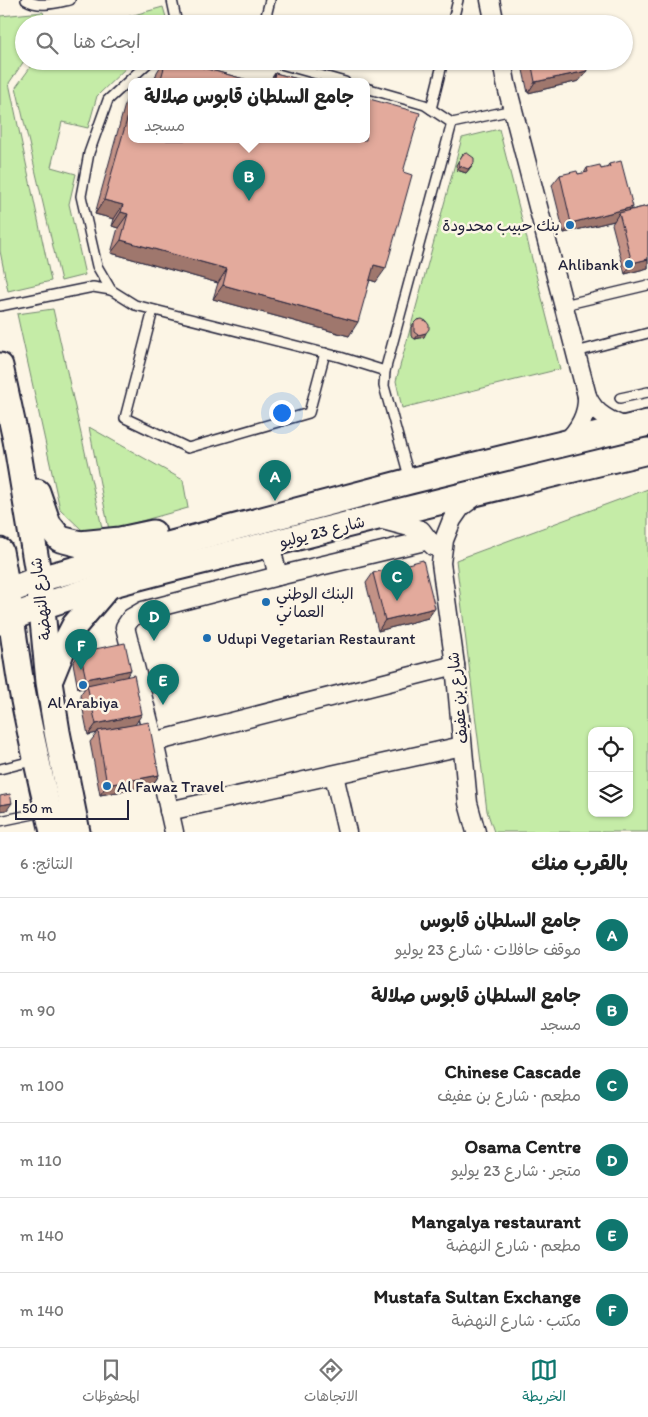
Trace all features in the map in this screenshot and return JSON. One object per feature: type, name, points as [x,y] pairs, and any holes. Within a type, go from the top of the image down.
[{"type":"main road","name":"شارع النهضة","points":[[0,366],[12,418],[39,579],[49,682],[57,732],[67,827]]},
{"type":"main road","points":[[12,418],[48,524],[60,539],[80,544],[120,540],[189,525],[282,516]]},
{"type":"main road","name":"شارع 23 يوليو","points":[[4,592],[39,579],[410,481],[638,426]]},
{"type":"main road","name":"شارع 23 يوليو","points":[[6,620],[42,605],[109,585],[648,451]]},
{"type":"main road","name":"شارع النهضة","points":[[0,551],[6,620],[36,760],[67,827]]},
{"type":"main road","points":[[49,682],[75,625],[109,585]]},
{"type":"main road","points":[[0,659],[9,666],[22,689]]},
{"type":"street","points":[[490,0],[493,15]]},
{"type":"street","points":[[504,70],[587,396],[601,414],[615,423],[638,426]]},
{"type":"street","points":[[564,443],[580,426],[587,396]]},
{"type":"street","name":"شارع بن عفيف","points":[[476,832],[468,803],[455,665],[441,563],[444,540],[452,520],[461,507],[481,492]]},
{"type":"street","name":"شارع بن عفيف","points":[[373,518],[421,530],[429,540],[441,563]]},
{"type":"street","points":[[174,832],[125,627],[131,618],[143,611],[429,540]]},
{"type":"street","points":[[270,544],[278,576]]},
{"type":"street","points":[[154,742],[455,665]]},
{"type":"street","points":[[169,811],[462,746]]},
{"type":"street","points":[[334,775],[347,832]]},
{"type":"lane","points":[[26,0],[32,4],[40,5],[70,0]]},
{"type":"lane","points":[[172,0],[175,15]]},
{"type":"lane","points":[[266,15],[270,0]]},
{"type":"lane","points":[[454,15],[458,0]]},
{"type":"lane","points":[[302,70],[331,78]]},
{"type":"lane","points":[[431,109],[440,70]]},
{"type":"lane","points":[[111,290],[97,266],[81,196],[89,153],[108,100],[128,81]]},
{"type":"lane","points":[[370,89],[424,105],[452,123],[513,110]]},
{"type":"lane","points":[[410,481],[384,386],[386,371],[452,123]]},
{"type":"lane","points":[[564,305],[648,285]]},
{"type":"lane","points":[[0,306],[93,286],[111,290],[135,305],[325,353],[386,371]]},
{"type":"lane","points":[[153,310],[125,418],[188,448],[309,413],[325,353]]},
{"type":"lane","points":[[576,352],[648,333]]},
{"type":"lane","points":[[620,398],[648,392]]},
{"type":"lane","points":[[0,769],[36,760]]},
{"type":"lane","points":[[0,820],[67,827]]},
{"type":"green space","points":[[163,7],[165,15],[134,15]]},
{"type":"green space","points":[[43,12],[44,15],[15,15],[15,70],[18,70],[9,83],[51,281],[8,291],[0,251],[0,16]]},
{"type":"green space","points":[[28,70],[124,70],[97,96],[88,128],[62,122],[51,167],[76,174],[69,204],[85,275],[61,281],[16,87]]},
{"type":"green space","points":[[499,129],[560,369],[402,408],[396,381],[462,138]]},
{"type":"green space","points":[[53,309],[103,532],[82,530],[60,509],[17,314]]},
{"type":"green space","points":[[89,427],[183,480],[188,508],[109,530]]},
{"type":"green space","points":[[648,489],[648,832],[494,832],[487,811],[456,560]]},
{"type":"building","points":[[163,70],[211,70],[240,78],[161,78]]},
{"type":"building","points":[[533,70],[587,70],[587,71],[535,82]]},
{"type":"building","points":[[275,73],[294,78],[274,78]]},
{"type":"building","points":[[370,99],[420,113],[403,172],[412,175],[386,268],[374,265],[358,322],[223,285],[227,269],[121,240],[128,214],[121,212],[123,205],[104,200],[128,116],[128,143],[370,143]]},
{"type":"building","points":[[467,153],[474,158],[474,163],[468,169],[460,166],[458,162],[463,154]]},
{"type":"building","points":[[621,161],[633,207],[571,223],[560,175],[577,171],[578,174],[588,172],[587,168],[600,165],[601,169],[610,167],[609,164]]},
{"type":"building","points":[[648,206],[648,259],[632,263],[619,213]]},
{"type":"building","points":[[422,319],[429,325],[429,329],[426,333],[418,335],[414,332],[414,323]]},
{"type":"building","points":[[423,560],[435,608],[385,620],[373,573]]},
{"type":"building","points":[[125,643],[131,670],[86,679],[80,652]]},
{"type":"building","points":[[134,675],[142,714],[96,724],[87,685]]},
{"type":"building","points":[[149,722],[159,775],[107,785],[98,731]]},
{"type":"building","points":[[10,794],[12,803],[0,805],[0,796]]},
{"type":"place","name":"جامع السلطان قابوس صلالة","points":[[249,201]]},
{"type":"place","name":"بنك حبيب محدودة","points":[[570,225]]},
{"type":"place","name":"Ahlibank","points":[[629,264]]},
{"type":"place","name":"جامع السلطان قابوس","points":[[275,501]]},
{"type":"place","name":"Chinese Cascade","points":[[397,601]]},
{"type":"place","name":"البنك الوطني العماني","points":[[266,602]]},
{"type":"place","name":"Udupi Vegetarian Restaurant","points":[[207,638]]},
{"type":"place","name":"Osama Centre","points":[[154,641]]},
{"type":"place","name":"Mustafa Sultan Exchange","points":[[81,670]]},
{"type":"place","name":"Al Arabiya","points":[[83,685]]},
{"type":"place","name":"Mangalya restaurant","points":[[163,705]]},
{"type":"place","name":"Al Fawaz Travel","points":[[107,786]]}]
